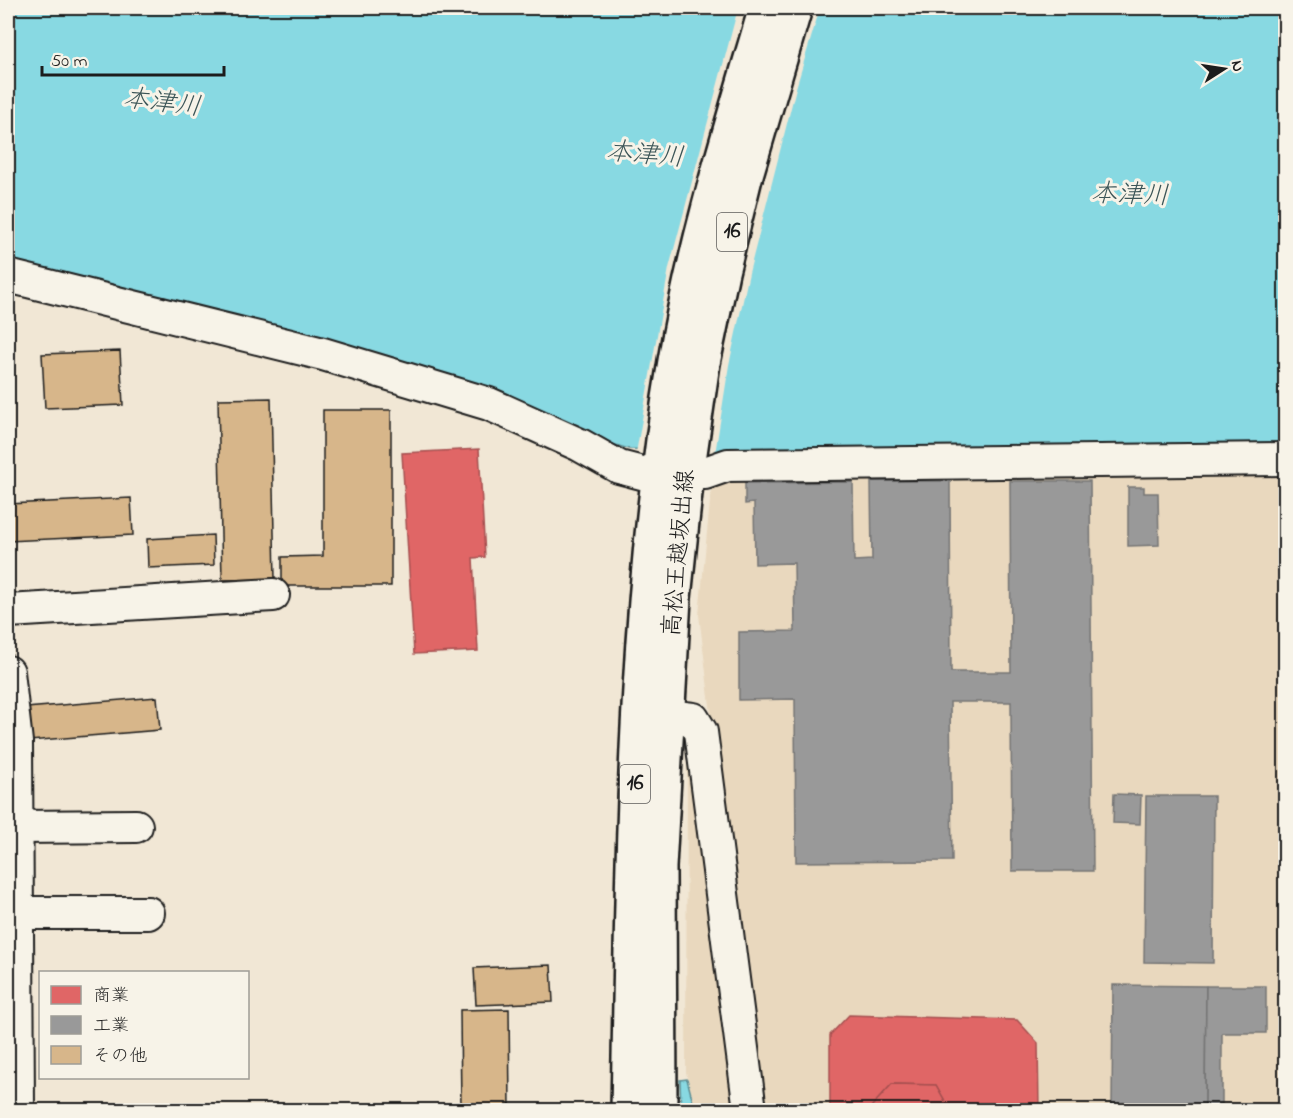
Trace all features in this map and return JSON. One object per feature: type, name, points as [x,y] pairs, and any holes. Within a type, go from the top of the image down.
[{"type":"main road","name":"高松王越坂出線","points":[[628,1110],[652,714],[673,467],[675,360],[693,270],[766,8]]},
{"type":"main road","name":"高松王越坂出線","points":[[673,467],[703,363],[724,261],[748,167],[795,8]]},
{"type":"main road","name":"高松王越坂出線","points":[[652,714],[659,867],[660,1110]]},
{"type":"street","points":[[8,276],[323,354],[489,404],[580,445],[619,466],[642,473],[673,467],[705,473],[728,465],[1286,459]]},
{"type":"street","points":[[8,611],[273,595]]},
{"type":"street","points":[[8,672],[16,742],[18,1110]]},
{"type":"street","points":[[652,714],[693,718],[701,732],[750,1110]]},
{"type":"street","points":[[17,827],[136,826]]},
{"type":"street","points":[[17,913],[148,913]]},
{"type":"shaded area","points":[[1285,471],[1282,1110],[759,1110],[699,615],[711,491],[729,472]]},
{"type":"shaded area","points":[[687,753],[699,755],[739,1110],[695,1110],[686,1072]]},
{"type":"water","name":"本津川","points":[[8,8],[1285,8],[1285,448],[717,451],[629,449],[8,265]]},
{"type":"water","points":[[687,1079],[695,1110],[681,1110],[680,1080]]},
{"type":"pier","points":[[738,8],[820,8],[796,88],[749,273],[729,365],[715,454],[636,453],[669,268]]},
{"type":"building: 商業","points":[[479,449],[485,557],[473,558],[478,651],[414,654],[402,453]]},
{"type":"building: 商業","points":[[849,1015],[1017,1020],[1038,1043],[1039,1110],[950,1110],[936,1085],[892,1084],[872,1106],[872,1110],[830,1110],[830,1035]]},
{"type":"building: 商業","points":[[892,1084],[936,1085],[950,1110],[872,1110],[872,1106]]},
{"type":"building: 工業","points":[[871,481],[950,481],[951,672],[1011,672],[1010,481],[1090,481],[1093,871],[1012,871],[1011,702],[950,702],[952,861],[796,862],[795,699],[739,700],[739,632],[795,631],[794,563],[755,564],[754,503],[745,504],[745,483],[853,482],[854,561],[872,560]]},
{"type":"building: 工業","points":[[1128,487],[1144,487],[1144,493],[1158,493],[1159,545],[1128,546]]},
{"type":"building: 工業","points":[[1114,794],[1141,795],[1140,824],[1113,823]]},
{"type":"building: 工業","points":[[1146,796],[1214,796],[1213,963],[1144,962]]},
{"type":"building: 工業","points":[[1113,985],[1206,986],[1205,1110],[1112,1110]]},
{"type":"building: 工業","points":[[1206,986],[1266,986],[1266,1033],[1222,1033],[1222,1110],[1205,1110]]},
{"type":"building: その他","points":[[120,351],[123,405],[45,408],[42,354]]},
{"type":"building: その他","points":[[271,398],[275,579],[222,580],[218,399]]},
{"type":"building: その他","points":[[323,410],[391,410],[391,586],[282,586],[282,557],[323,556]]},
{"type":"building: その他","points":[[131,498],[133,535],[8,541],[8,504]]},
{"type":"building: その他","points":[[213,535],[214,565],[148,568],[147,539]]},
{"type":"building: その他","points":[[157,697],[160,730],[29,741],[26,708]]},
{"type":"building: その他","points":[[551,965],[553,1002],[476,1005],[474,968]]},
{"type":"building: その他","points":[[509,1009],[510,1110],[461,1110],[460,1010]]}]
